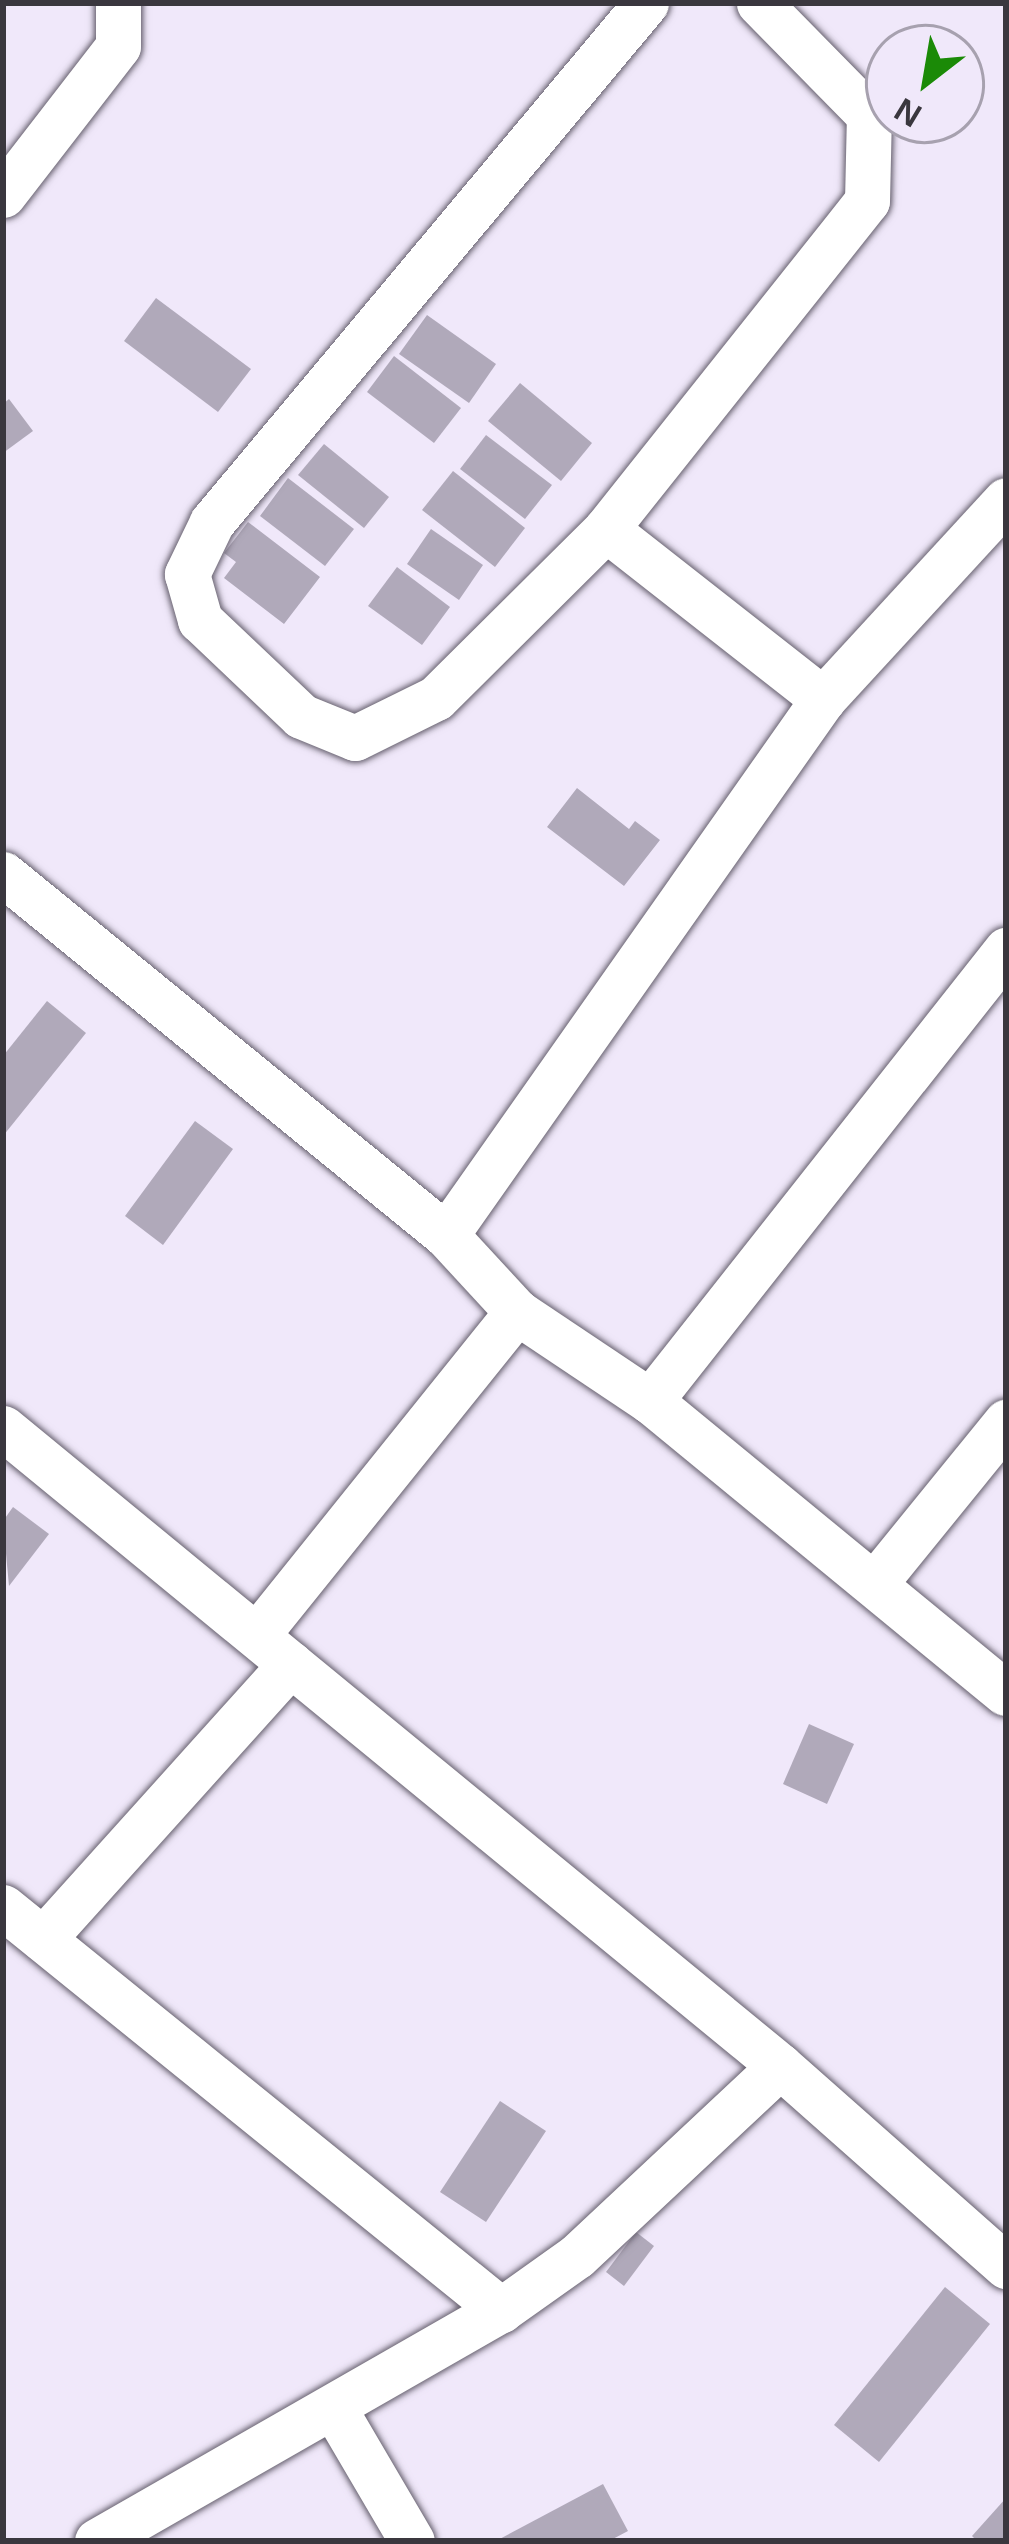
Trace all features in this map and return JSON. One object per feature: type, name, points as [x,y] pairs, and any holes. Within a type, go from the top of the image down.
[{"type":"street","points":[[646,3],[212,522],[187,574],[200,620],[301,716],[355,738],[436,698],[606,529],[867,201],[869,115],[759,3]]},
{"type":"street","points":[[3,195],[118,46],[132,5]]},
{"type":"street","points":[[446,1235],[823,699],[1006,500]]},
{"type":"street","points":[[606,529],[823,699]]},
{"type":"street","points":[[3,874],[446,1235],[517,1312],[650,1401],[1006,1693]]},
{"type":"street","points":[[650,1401],[1006,950]]},
{"type":"street","points":[[256,1635],[517,1312]]},
{"type":"street","points":[[875,1583],[1006,1422]]},
{"type":"street","points":[[3,1428],[780,2066],[1006,2266]]},
{"type":"street","points":[[43,1939],[291,1664]]},
{"type":"street","points":[[3,1907],[501,2310]]},
{"type":"street","points":[[97,2541],[334,2410],[501,2310],[577,2256],[780,2066]]},
{"type":"street","points":[[334,2410],[412,2541]]},
{"type":"building","points":[[156,298],[251,369],[218,412],[124,341]]},
{"type":"building","points":[[427,315],[496,364],[469,403],[399,354]]},
{"type":"building","points":[[394,356],[461,408],[434,443],[367,392]]},
{"type":"building","points":[[520,383],[592,443],[561,481],[488,421]]},
{"type":"building","points":[[9,399],[33,431],[3,453],[3,404]]},
{"type":"building","points":[[486,435],[552,485],[525,519],[460,469]]},
{"type":"building","points":[[324,444],[389,497],[364,528],[298,475]]},
{"type":"building","points":[[453,471],[525,528],[495,567],[422,510]]},
{"type":"building","points":[[288,478],[354,529],[325,566],[260,516]]},
{"type":"building","points":[[248,522],[320,577],[284,624],[224,578],[236,562],[224,553]]},
{"type":"building","points":[[431,529],[483,565],[459,600],[407,564]]},
{"type":"building","points":[[397,567],[450,607],[422,645],[368,606]]},
{"type":"building","points":[[577,788],[629,829],[635,821],[660,840],[624,886],[547,827]]},
{"type":"building","points":[[47,1001],[86,1033],[3,1136],[3,1056]]},
{"type":"building","points":[[195,1121],[233,1149],[163,1245],[125,1216]]},
{"type":"building","points":[[13,1507],[49,1534],[9,1586],[3,1521]]},
{"type":"building","points":[[809,1724],[854,1744],[827,1804],[783,1784]]},
{"type":"building","points":[[500,2101],[546,2131],[486,2222],[440,2192]]},
{"type":"building","points":[[636,2232],[654,2246],[624,2286],[606,2272]]},
{"type":"building","points":[[945,2287],[990,2324],[879,2462],[834,2425]]},
{"type":"building","points":[[603,2484],[628,2531],[609,2541],[496,2541]]},
{"type":"building","points":[[1006,2498],[1006,2541],[977,2541],[972,2536]]}]
